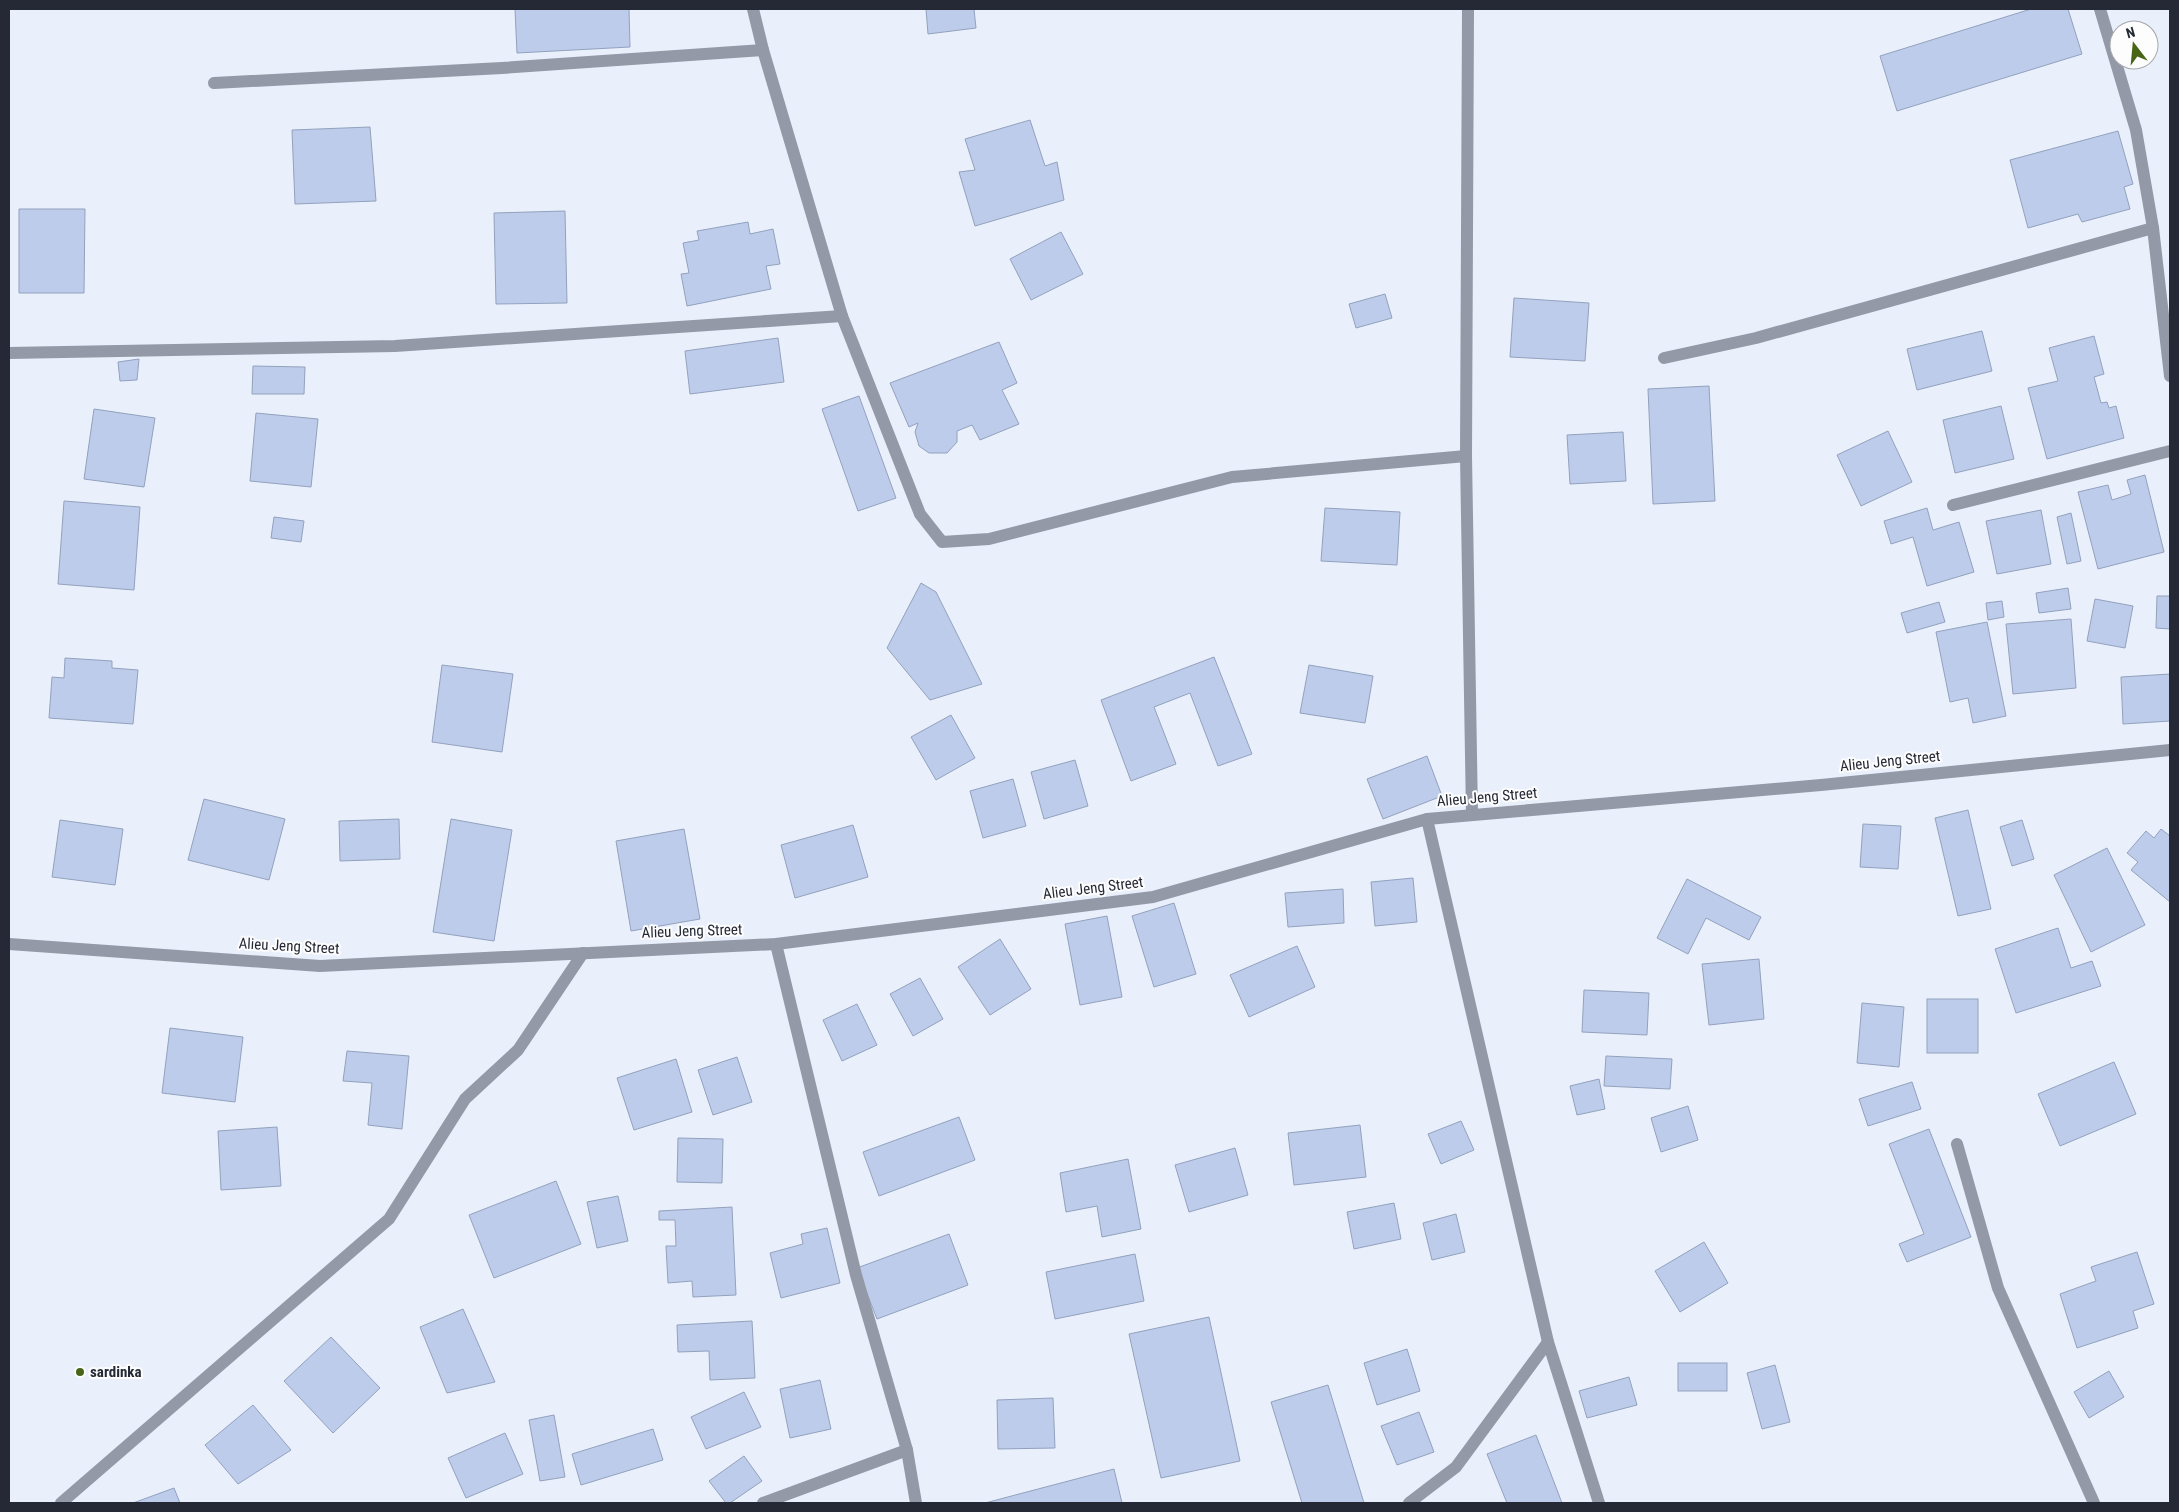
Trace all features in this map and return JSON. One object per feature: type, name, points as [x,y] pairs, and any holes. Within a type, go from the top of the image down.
[{"type":"street","points":[[754,9],[763,50],[842,316],[920,514],[942,542],[989,539],[1232,476],[1466,456]]},
{"type":"street","points":[[1468,9],[1466,456],[1472,815]]},
{"type":"street","points":[[2100,9],[2136,130],[2153,228],[2170,376]]},
{"type":"street","points":[[214,83],[502,68],[763,50]]},
{"type":"street","points":[[1664,358],[1756,338],[2153,228]]},
{"type":"street","points":[[9,353],[395,346],[842,316]]},
{"type":"street","points":[[1953,504],[2170,451]]},
{"type":"street","name":"Alieu Jeng Street","points":[[9,944],[320,966],[776,944],[1153,898],[1427,819],[1821,785],[2170,750]]},
{"type":"street","points":[[1427,819],[1548,1342],[1599,1503]]},
{"type":"street","points":[[776,944],[856,1275],[907,1450],[916,1503]]},
{"type":"street","points":[[61,1503],[389,1219],[465,1099],[518,1050],[583,953]]},
{"type":"street","points":[[1957,1144],[1998,1288],[2094,1503]]},
{"type":"street","points":[[1409,1503],[1456,1467],[1548,1342]]},
{"type":"street","points":[[763,1503],[907,1450]]},
{"type":"building","points":[[515,9],[629,9],[630,47],[517,53]]},
{"type":"building","points":[[926,9],[974,9],[976,28],[928,34]]},
{"type":"building","points":[[2031,9],[2068,9],[2082,54],[1897,111],[1880,56]]},
{"type":"building","points":[[1030,120],[1045,166],[1057,162],[1064,200],[975,226],[959,172],[975,170],[965,139]]},
{"type":"building","points":[[370,127],[376,201],[295,204],[292,130]]},
{"type":"building","points":[[2118,131],[2133,184],[2124,187],[2130,209],[2082,222],[2078,214],[2028,228],[2010,160]]},
{"type":"building","points":[[19,209],[85,209],[84,293],[19,293]]},
{"type":"building","points":[[565,211],[567,303],[496,304],[494,213]]},
{"type":"building","points":[[748,222],[750,234],[773,229],[780,264],[766,266],[771,289],[687,306],[681,274],[689,273],[683,243],[699,240],[697,231]]},
{"type":"building","points":[[1061,232],[1083,274],[1031,300],[1010,259]]},
{"type":"building","points":[[1385,294],[1392,318],[1356,328],[1349,304]]},
{"type":"building","points":[[1514,298],[1589,303],[1585,361],[1510,357]]},
{"type":"building","points":[[1982,331],[1992,371],[1917,390],[1907,349]]},
{"type":"building","points":[[2094,336],[2104,374],[2094,377],[2101,403],[2107,402],[2109,408],[2116,406],[2124,438],[2047,459],[2028,388],[2058,381],[2049,348]]},
{"type":"building","points":[[778,338],[784,382],[690,394],[685,351]]},
{"type":"building","points":[[999,342],[1017,383],[1002,390],[1019,424],[980,440],[972,425],[957,431],[957,442],[947,453],[929,453],[919,446],[915,432],[918,423],[909,427],[890,383]]},
{"type":"building","points":[[139,359],[137,380],[120,381],[118,362]]},
{"type":"building","points":[[253,366],[305,367],[304,394],[252,394]]},
{"type":"building","points":[[1709,386],[1715,501],[1653,504],[1648,389]]},
{"type":"building","points":[[859,396],[896,498],[858,511],[822,409]]},
{"type":"building","points":[[2001,406],[2014,459],[1955,473],[1943,420]]},
{"type":"building","points":[[94,409],[155,418],[144,487],[84,479]]},
{"type":"building","points":[[256,413],[318,419],[311,487],[250,481]]},
{"type":"building","points":[[1888,431],[1912,482],[1861,506],[1837,455]]},
{"type":"building","points":[[1623,432],[1626,481],[1570,484],[1567,435]]},
{"type":"building","points":[[2145,475],[2164,552],[2098,569],[2078,492],[2108,485],[2112,500],[2131,494],[2127,480]]},
{"type":"building","points":[[64,501],[140,507],[134,590],[58,584]]},
{"type":"building","points":[[1325,508],[1400,512],[1397,565],[1321,561]]},
{"type":"building","points":[[1927,508],[1933,530],[1959,522],[1974,572],[1927,586],[1913,537],[1891,544],[1884,521]]},
{"type":"building","points":[[2041,510],[2051,564],[1997,574],[1986,521]]},
{"type":"building","points":[[2071,513],[2081,561],[2067,564],[2057,517]]},
{"type":"building","points":[[274,517],[304,521],[301,542],[271,538]]},
{"type":"building","points":[[921,583],[936,592],[982,684],[930,700],[887,648]]},
{"type":"building","points":[[2068,588],[2071,609],[2039,613],[2036,593]]},
{"type":"building","points":[[2157,596],[2170,596],[2170,629],[2156,628]]},
{"type":"building","points":[[2095,599],[2133,606],[2125,648],[2087,641]]},
{"type":"building","points":[[2002,601],[2004,617],[1988,620],[1986,603]]},
{"type":"building","points":[[1939,602],[1945,622],[1907,633],[1901,613]]},
{"type":"building","points":[[2071,619],[2076,688],[2013,694],[2006,624]]},
{"type":"building","points":[[1987,622],[2006,716],[1973,723],[1968,698],[1950,702],[1936,632]]},
{"type":"building","points":[[1214,657],[1252,754],[1218,766],[1190,693],[1154,707],[1176,764],[1131,781],[1101,700]]},
{"type":"building","points":[[65,658],[112,661],[112,668],[138,670],[133,724],[49,718],[52,677],[64,678]]},
{"type":"building","points":[[442,665],[513,674],[502,752],[432,742]]},
{"type":"building","points":[[1309,665],[1373,676],[1365,723],[1300,713]]},
{"type":"building","points":[[2170,674],[2170,721],[2123,724],[2121,677]]},
{"type":"building","points":[[951,715],[975,758],[936,780],[911,737]]},
{"type":"building","points":[[1427,756],[1442,796],[1383,819],[1367,779]]},
{"type":"building","points":[[1075,760],[1088,806],[1044,819],[1031,772]]},
{"type":"building","points":[[1013,779],[1026,826],[983,838],[970,791]]},
{"type":"building","points":[[204,799],[285,819],[269,880],[188,860]]},
{"type":"building","points":[[1968,810],[1991,909],[1958,916],[1935,818]]},
{"type":"building","points":[[399,819],[400,859],[340,861],[339,821]]},
{"type":"building","points":[[451,819],[512,830],[494,941],[433,932]]},
{"type":"building","points":[[60,820],[123,829],[115,885],[52,877]]},
{"type":"building","points":[[2022,820],[2034,859],[2012,866],[2000,827]]},
{"type":"building","points":[[1863,824],[1901,826],[1898,869],[1860,867]]},
{"type":"building","points":[[853,825],[868,877],[795,898],[781,845]]},
{"type":"building","points":[[684,829],[700,919],[631,931],[616,841]]},
{"type":"building","points":[[2161,829],[2170,836],[2170,902],[2131,870],[2138,862],[2127,853],[2146,831],[2154,838]]},
{"type":"building","points":[[2107,848],[2145,925],[2091,952],[2054,875]]},
{"type":"building","points":[[1413,878],[1417,922],[1375,926],[1371,882]]},
{"type":"building","points":[[1687,879],[1761,917],[1749,940],[1706,918],[1688,954],[1657,938]]},
{"type":"building","points":[[1343,889],[1344,923],[1288,927],[1285,893]]},
{"type":"building","points":[[1174,903],[1196,974],[1154,987],[1132,916]]},
{"type":"building","points":[[1107,916],[1122,997],[1080,1005],[1065,924]]},
{"type":"building","points":[[2058,928],[2071,968],[2092,961],[2101,986],[2016,1013],[1995,949]]},
{"type":"building","points":[[1000,939],[1031,989],[990,1015],[958,967]]},
{"type":"building","points":[[1297,946],[1315,987],[1249,1017],[1230,975]]},
{"type":"building","points":[[1759,959],[1764,1019],[1709,1025],[1702,964]]},
{"type":"building","points":[[920,978],[943,1019],[913,1036],[890,994]]},
{"type":"building","points":[[1584,990],[1649,993],[1647,1035],[1582,1032]]},
{"type":"building","points":[[1927,999],[1978,999],[1978,1053],[1927,1053]]},
{"type":"building","points":[[1862,1003],[1904,1007],[1899,1067],[1857,1063]]},
{"type":"building","points":[[857,1004],[877,1045],[842,1061],[823,1020]]},
{"type":"building","points":[[170,1028],[243,1037],[235,1102],[162,1093]]},
{"type":"building","points":[[347,1051],[409,1056],[402,1129],[368,1125],[372,1083],[343,1081]]},
{"type":"building","points":[[1606,1056],[1672,1059],[1670,1089],[1604,1086]]},
{"type":"building","points":[[737,1057],[752,1102],[713,1115],[698,1070]]},
{"type":"building","points":[[676,1059],[692,1112],[634,1130],[617,1078]]},
{"type":"building","points":[[2114,1062],[2136,1114],[2060,1146],[2038,1094]]},
{"type":"building","points":[[1599,1079],[1605,1109],[1577,1115],[1570,1086]]},
{"type":"building","points":[[1912,1082],[1921,1109],[1868,1126],[1859,1099]]},
{"type":"building","points":[[1688,1106],[1698,1140],[1661,1152],[1651,1118]]},
{"type":"building","points":[[959,1117],[975,1160],[879,1196],[863,1152]]},
{"type":"building","points":[[1461,1121],[1474,1150],[1441,1164],[1428,1134]]},
{"type":"building","points":[[1360,1125],[1366,1177],[1294,1185],[1288,1133]]},
{"type":"building","points":[[277,1127],[281,1186],[221,1190],[218,1131]]},
{"type":"building","points":[[1929,1129],[1971,1237],[1907,1262],[1899,1244],[1924,1234],[1889,1144]]},
{"type":"building","points":[[678,1138],[723,1139],[722,1183],[677,1182]]},
{"type":"building","points":[[1235,1148],[1248,1195],[1189,1212],[1175,1165]]},
{"type":"building","points":[[1128,1159],[1141,1229],[1102,1237],[1097,1206],[1066,1212],[1060,1173]]},
{"type":"building","points":[[556,1181],[581,1244],[494,1278],[469,1215]]},
{"type":"building","points":[[618,1196],[628,1241],[597,1248],[587,1202]]},
{"type":"building","points":[[1394,1203],[1401,1239],[1354,1249],[1347,1212]]},
{"type":"building","points":[[732,1207],[736,1295],[693,1297],[692,1281],[668,1283],[666,1246],[676,1246],[675,1220],[659,1220],[659,1211]]},
{"type":"building","points":[[1456,1214],[1465,1252],[1432,1260],[1423,1223]]},
{"type":"building","points":[[827,1228],[840,1283],[781,1298],[770,1253],[803,1244],[801,1234]]},
{"type":"building","points":[[949,1234],[968,1285],[877,1319],[857,1268]]},
{"type":"building","points":[[1704,1242],[1728,1283],[1680,1312],[1655,1271]]},
{"type":"building","points":[[2137,1252],[2154,1304],[2133,1311],[2138,1328],[2077,1348],[2060,1294],[2096,1281],[2091,1267]]},
{"type":"building","points":[[1135,1254],[1144,1301],[1055,1319],[1046,1272]]},
{"type":"building","points":[[463,1309],[495,1382],[447,1393],[420,1327]]},
{"type":"building","points":[[1209,1317],[1240,1461],[1161,1478],[1129,1334]]},
{"type":"building","points":[[752,1321],[755,1378],[710,1380],[709,1351],[678,1352],[677,1325]]},
{"type":"building","points":[[331,1337],[380,1388],[333,1433],[284,1381]]},
{"type":"building","points":[[1407,1349],[1420,1391],[1377,1405],[1364,1363]]},
{"type":"building","points":[[1678,1363],[1727,1363],[1727,1391],[1678,1391]]},
{"type":"building","points":[[1775,1365],[1790,1422],[1762,1429],[1747,1373]]},
{"type":"building","points":[[2109,1371],[2124,1397],[2089,1418],[2074,1392]]},
{"type":"building","points":[[1629,1377],[1637,1405],[1587,1418],[1579,1391]]},
{"type":"building","points":[[820,1380],[831,1429],[790,1438],[780,1389]]},
{"type":"building","points":[[1328,1385],[1364,1503],[1302,1503],[1271,1402]]},
{"type":"building","points":[[744,1392],[761,1427],[706,1449],[691,1417]]},
{"type":"building","points":[[1053,1398],[1055,1448],[998,1449],[997,1400]]},
{"type":"building","points":[[253,1405],[291,1450],[238,1484],[205,1445]]},
{"type":"building","points":[[1419,1412],[1434,1452],[1397,1465],[1381,1426]]},
{"type":"building","points":[[554,1415],[565,1477],[540,1481],[529,1420]]},
{"type":"building","points":[[653,1429],[663,1460],[581,1485],[572,1454]]},
{"type":"building","points":[[505,1433],[523,1474],[466,1498],[448,1458]]},
{"type":"building","points":[[1536,1435],[1562,1503],[1507,1503],[1487,1454]]},
{"type":"building","points":[[744,1456],[762,1481],[730,1503],[726,1503],[709,1481]]},
{"type":"building","points":[[1114,1469],[1122,1503],[985,1503]]},
{"type":"building","points":[[174,1488],[180,1503],[133,1503]]},
{"type":"place","name":"sardinka","points":[[80,1372]]}]
